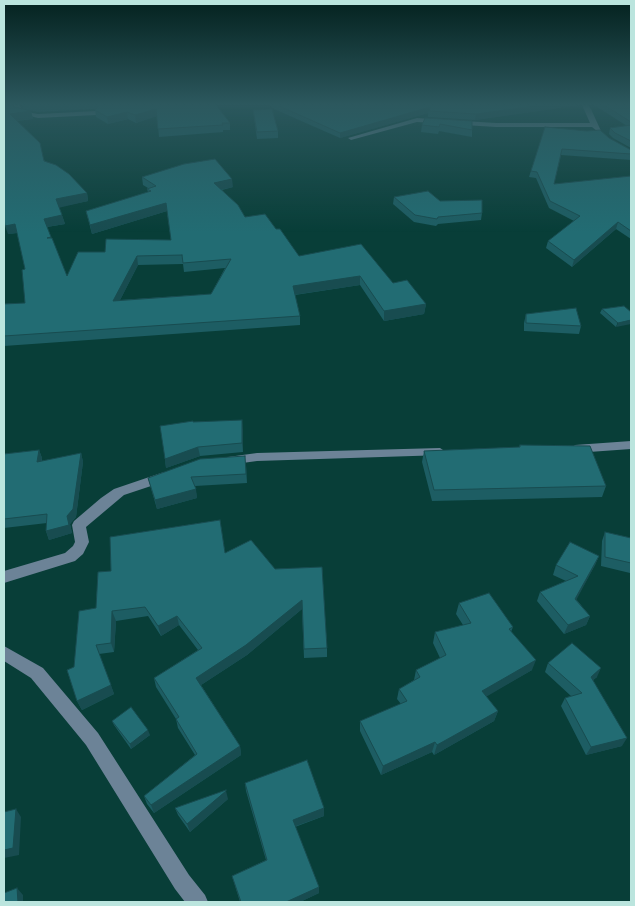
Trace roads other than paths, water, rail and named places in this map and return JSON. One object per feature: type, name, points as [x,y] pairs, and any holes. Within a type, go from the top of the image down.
[{"type":"street","points":[[559,449],[631,445]]},
{"type":"street","points":[[216,461],[240,460],[257,456],[452,452]]},
{"type":"street","points":[[4,577],[70,557],[78,550],[82,542],[79,525],[106,501],[119,492],[172,473]]},
{"type":"street","points":[[4,653],[37,673],[92,739],[182,882],[198,902]]}]
